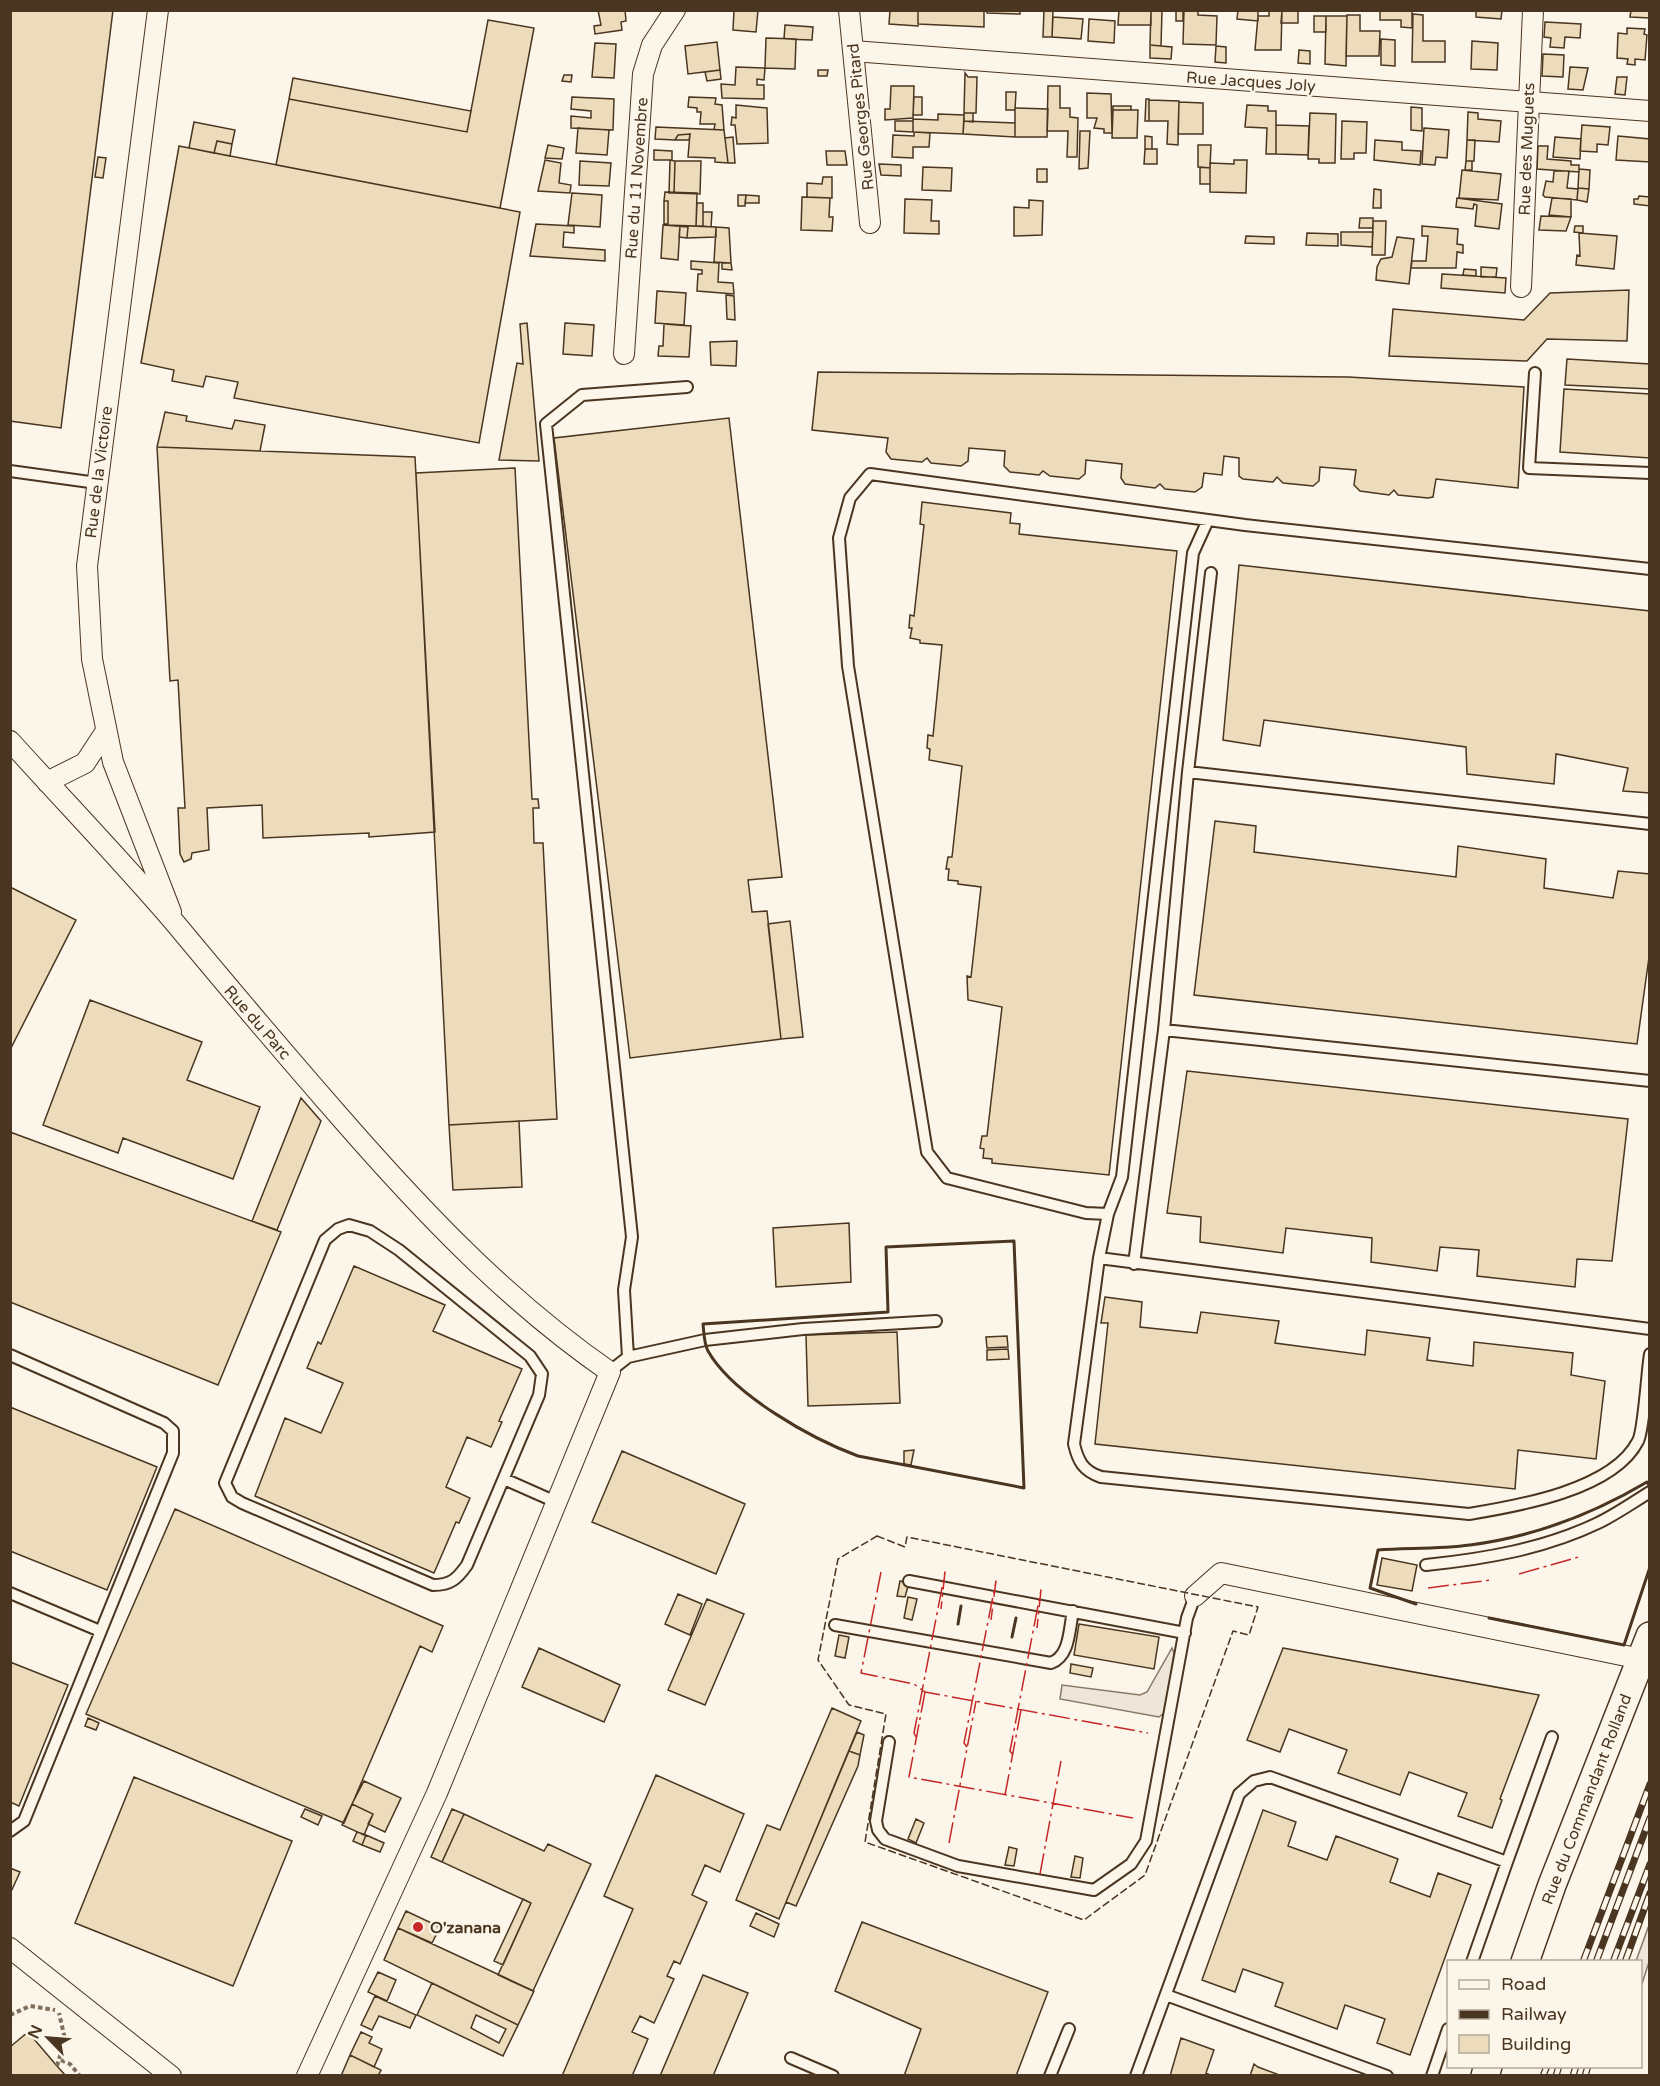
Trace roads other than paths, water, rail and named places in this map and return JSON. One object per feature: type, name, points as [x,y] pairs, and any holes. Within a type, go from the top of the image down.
[{"type":"street","name":"Rue de la Victoire","points":[[158,10],[87,566],[92,659],[113,762],[175,923]]},
{"type":"street","name":"Rue du 11 Novembre","points":[[624,354],[643,74],[652,45],[675,10]]},
{"type":"street","name":"Rue Georges Pitard","points":[[849,10],[870,223]]},
{"type":"street","name":"Rue des Muguets","points":[[1521,287],[1527,102],[1533,10]]},
{"type":"street","name":"Rue Jacques Joly","points":[[853,51],[1650,111]]},
{"type":"street","points":[[47,782],[85,763],[106,731]]},
{"type":"street","name":"Rue du Parc","points":[[10,741],[175,923],[205,962],[395,1180],[460,1249],[512,1297],[609,1372]]},
{"type":"street","points":[[307,2076],[437,1793],[609,1372]]},
{"type":"street","points":[[1195,1596],[1221,1574],[1645,1648]]},
{"type":"street","name":"Rue du Commandant Rolland","points":[[1526,1960],[1552,1885],[1645,1648]]},
{"type":"street","points":[[10,1948],[171,2076]]},
{"type":"lane","points":[[1535,373],[1529,468],[1650,473]]},
{"type":"lane","points":[[628,1357],[624,1290],[632,1236],[546,424],[582,395],[687,387]]},
{"type":"lane","points":[[10,471],[97,483]]},
{"type":"lane","points":[[1108,1214],[1086,1213],[947,1178],[927,1152],[848,666],[839,538],[850,498],[870,474],[1208,520],[1650,569]]},
{"type":"lane","points":[[1208,520],[1193,553],[1122,1177],[1108,1214],[1099,1258],[1074,1444],[1078,1462],[1091,1474],[1101,1477],[1469,1514],[1504,1508],[1564,1494],[1599,1477],[1620,1461],[1638,1441],[1650,1354]]},
{"type":"lane","points":[[1134,1264],[1164,1030],[1188,772],[1211,573]]},
{"type":"lane","points":[[1188,772],[1650,824]]},
{"type":"lane","points":[[1164,1030],[1650,1081]]},
{"type":"lane","points":[[350,1225],[370,1231],[399,1250],[538,1364],[543,1386],[504,1479],[467,1565],[456,1580],[444,1585],[433,1585],[232,1497],[225,1483],[227,1474],[325,1240],[338,1229],[350,1225]]},
{"type":"lane","points":[[1099,1258],[1650,1329]]},
{"type":"lane","points":[[609,1372],[628,1357],[727,1338],[803,1329],[936,1321]]},
{"type":"lane","points":[[10,1355],[164,1423],[173,1431],[173,1453],[24,1821],[10,1831]]},
{"type":"lane","points":[[504,1479],[556,1502]]},
{"type":"lane","points":[[1426,1565],[1468,1561],[1526,1549],[1566,1537],[1598,1523],[1650,1492]]},
{"type":"lane","points":[[909,1581],[1185,1634]]},
{"type":"lane","points":[[10,1593],[100,1631]]},
{"type":"lane","points":[[889,1742],[876,1821],[878,1830],[885,1839],[971,1869],[1094,1890],[1131,1864],[1146,1841],[1185,1634],[1195,1596]]},
{"type":"lane","points":[[835,1625],[1051,1664],[1064,1654],[1073,1611]]},
{"type":"lane","points":[[1473,1960],[1552,1737]]},
{"type":"lane","points":[[1136,2076],[1239,1794],[1254,1781],[1270,1777],[1507,1862]]},
{"type":"lane","points":[[1166,1995],[1387,2076]]},
{"type":"lane","points":[[1050,2076],[1069,2029]]},
{"type":"lane","points":[[1432,2076],[1447,2035]]},
{"type":"lane","points":[[791,2058],[833,2076]]},
{"type":"railway","points":[[1584,1960],[1650,1784]]},
{"type":"railway","points":[[1597,1960],[1650,1818]]},
{"type":"railway","points":[[1614,1960],[1650,1864]]},
{"type":"railway","points":[[1626,1960],[1650,1893]]},
{"type":"railway","points":[[1543,2076],[1546,2068]]},
{"type":"railway","points":[[1556,2076],[1558,2068]]},
{"type":"railway","points":[[1573,2076],[1575,2068]]},
{"type":"railway","points":[[1585,2076],[1587,2068]]},
{"type":"place","name":"O'zanana","points":[[418,1927]]}]
